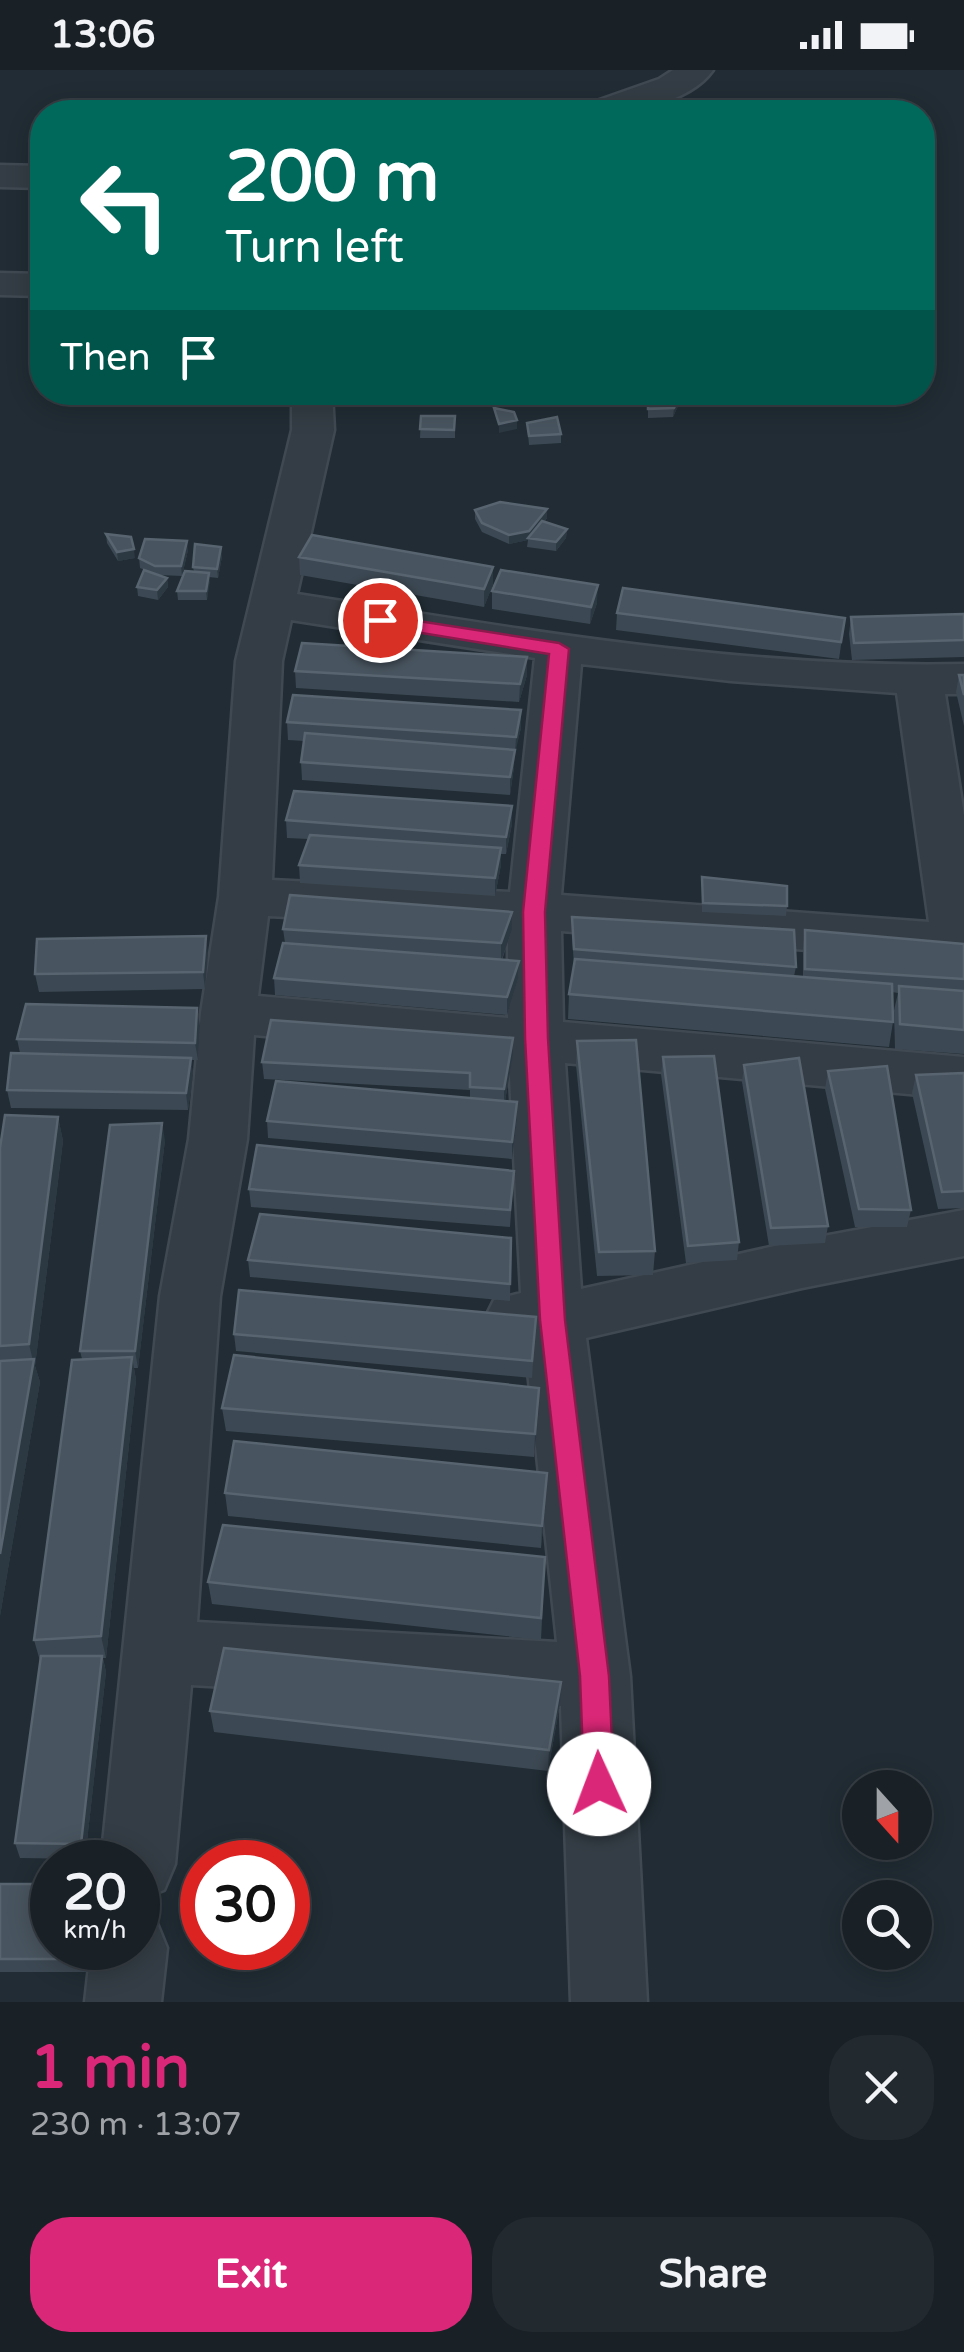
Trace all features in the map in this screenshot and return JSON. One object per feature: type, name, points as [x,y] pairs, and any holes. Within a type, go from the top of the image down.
[{"type":"street","points":[[631,100],[671,86],[696,70]]},
{"type":"street","points":[[0,176],[30,177]]},
{"type":"street","points":[[0,284],[30,285]]},
{"type":"street","points":[[140,1840],[160,1652],[219,1298],[218,1139],[228,1013],[245,897],[269,795],[276,698],[262,646],[313,430],[312,405]]},
{"type":"street","points":[[245,897],[534,912],[961,943],[941,680],[683,664],[559,649],[272,603]]},
{"type":"street","points":[[559,649],[532,718],[524,810],[534,912],[536,1038],[553,1320],[594,1676],[608,2002]]},
{"type":"street","points":[[228,1013],[964,1078]]},
{"type":"street","points":[[457,1314],[553,1320],[802,1264],[964,1234]]},
{"type":"street","points":[[160,1652],[594,1676]]},
{"type":"street","points":[[123,2002],[126,1970]]},
{"type":"building","points":[[648,405],[675,405],[674,408],[648,409]]},
{"type":"building","points":[[494,408],[514,412],[517,420],[499,424]]},
{"type":"building","points":[[421,416],[455,416],[454,430],[420,429]]},
{"type":"building","points":[[557,417],[561,434],[529,436],[527,423]]},
{"type":"building","points":[[500,502],[547,509],[529,531],[509,535],[482,523],[475,510]]},
{"type":"building","points":[[542,521],[567,529],[556,542],[528,538]]},
{"type":"building","points":[[106,534],[131,537],[134,549],[117,552]]},
{"type":"building","points":[[312,535],[493,567],[484,589],[299,557]]},
{"type":"building","points":[[145,539],[187,541],[181,566],[155,566],[139,558]]},
{"type":"building","points":[[195,544],[221,547],[217,569],[193,567]]},
{"type":"building","points":[[144,570],[167,578],[157,590],[137,587]]},
{"type":"building","points":[[501,570],[598,585],[591,607],[492,591]]},
{"type":"building","points":[[185,571],[209,573],[206,591],[177,591]]},
{"type":"building","points":[[623,588],[845,618],[841,642],[617,613]]},
{"type":"building","points":[[964,614],[964,640],[854,643],[851,617]]},
{"type":"building","points":[[302,643],[527,657],[520,684],[295,671]]},
{"type":"building","points":[[293,695],[521,710],[516,737],[287,722]]},
{"type":"building","points":[[305,733],[515,750],[510,777],[301,762]]},
{"type":"building","points":[[294,791],[512,806],[506,837],[286,820]]},
{"type":"building","points":[[310,835],[501,848],[495,878],[299,865]]},
{"type":"building","points":[[702,877],[787,886],[787,906],[703,903]]},
{"type":"building","points":[[290,895],[512,912],[501,943],[283,929]]},
{"type":"building","points":[[572,917],[794,930],[796,967],[574,949]]},
{"type":"building","points":[[805,930],[964,944],[964,979],[805,969]]},
{"type":"building","points":[[206,936],[203,972],[35,974],[37,939]]},
{"type":"building","points":[[283,943],[519,961],[507,997],[274,978]]},
{"type":"building","points":[[575,959],[892,984],[893,1022],[569,994]]},
{"type":"building","points":[[899,986],[964,991],[964,1030],[900,1024]]},
{"type":"building","points":[[26,1004],[197,1008],[195,1043],[17,1039]]},
{"type":"building","points":[[271,1020],[513,1038],[504,1089],[470,1087],[470,1073],[262,1062]]},
{"type":"building","points":[[636,1040],[655,1251],[599,1252],[577,1041]]},
{"type":"building","points":[[11,1053],[191,1058],[186,1093],[7,1090]]},
{"type":"building","points":[[714,1056],[739,1242],[688,1246],[663,1057]]},
{"type":"building","points":[[799,1058],[828,1226],[771,1228],[744,1065]]},
{"type":"building","points":[[887,1066],[911,1210],[859,1209],[828,1071]]},
{"type":"building","points":[[964,1073],[964,1191],[942,1192],[916,1075]]},
{"type":"building","points":[[276,1081],[517,1102],[512,1142],[267,1121]]},
{"type":"building","points":[[5,1115],[58,1117],[29,1344],[0,1346],[0,1148]]},
{"type":"building","points":[[162,1123],[135,1351],[80,1351],[110,1125]]},
{"type":"building","points":[[257,1145],[514,1171],[510,1210],[249,1189]]},
{"type":"building","points":[[260,1214],[511,1238],[510,1284],[248,1260]]},
{"type":"building","points":[[239,1290],[536,1317],[532,1361],[234,1334]]},
{"type":"building","points":[[234,1355],[539,1388],[535,1434],[222,1408]]},
{"type":"building","points":[[132,1357],[101,1636],[34,1640],[72,1360]]},
{"type":"building","points":[[34,1359],[0,1554],[0,1361]]},
{"type":"building","points":[[234,1441],[547,1473],[542,1526],[225,1493]]},
{"type":"building","points":[[223,1525],[545,1557],[541,1618],[208,1582]]},
{"type":"building","points":[[224,1648],[561,1682],[549,1750],[210,1711]]},
{"type":"building","points":[[41,1656],[102,1656],[81,1840],[15,1843]]},
{"type":"building","points":[[0,1884],[30,1884],[30,1959],[0,1959]]},
{"type":"route","points":[[380,620],[559,649],[534,912],[536,1038],[553,1320],[594,1676],[599,1784]]}]
